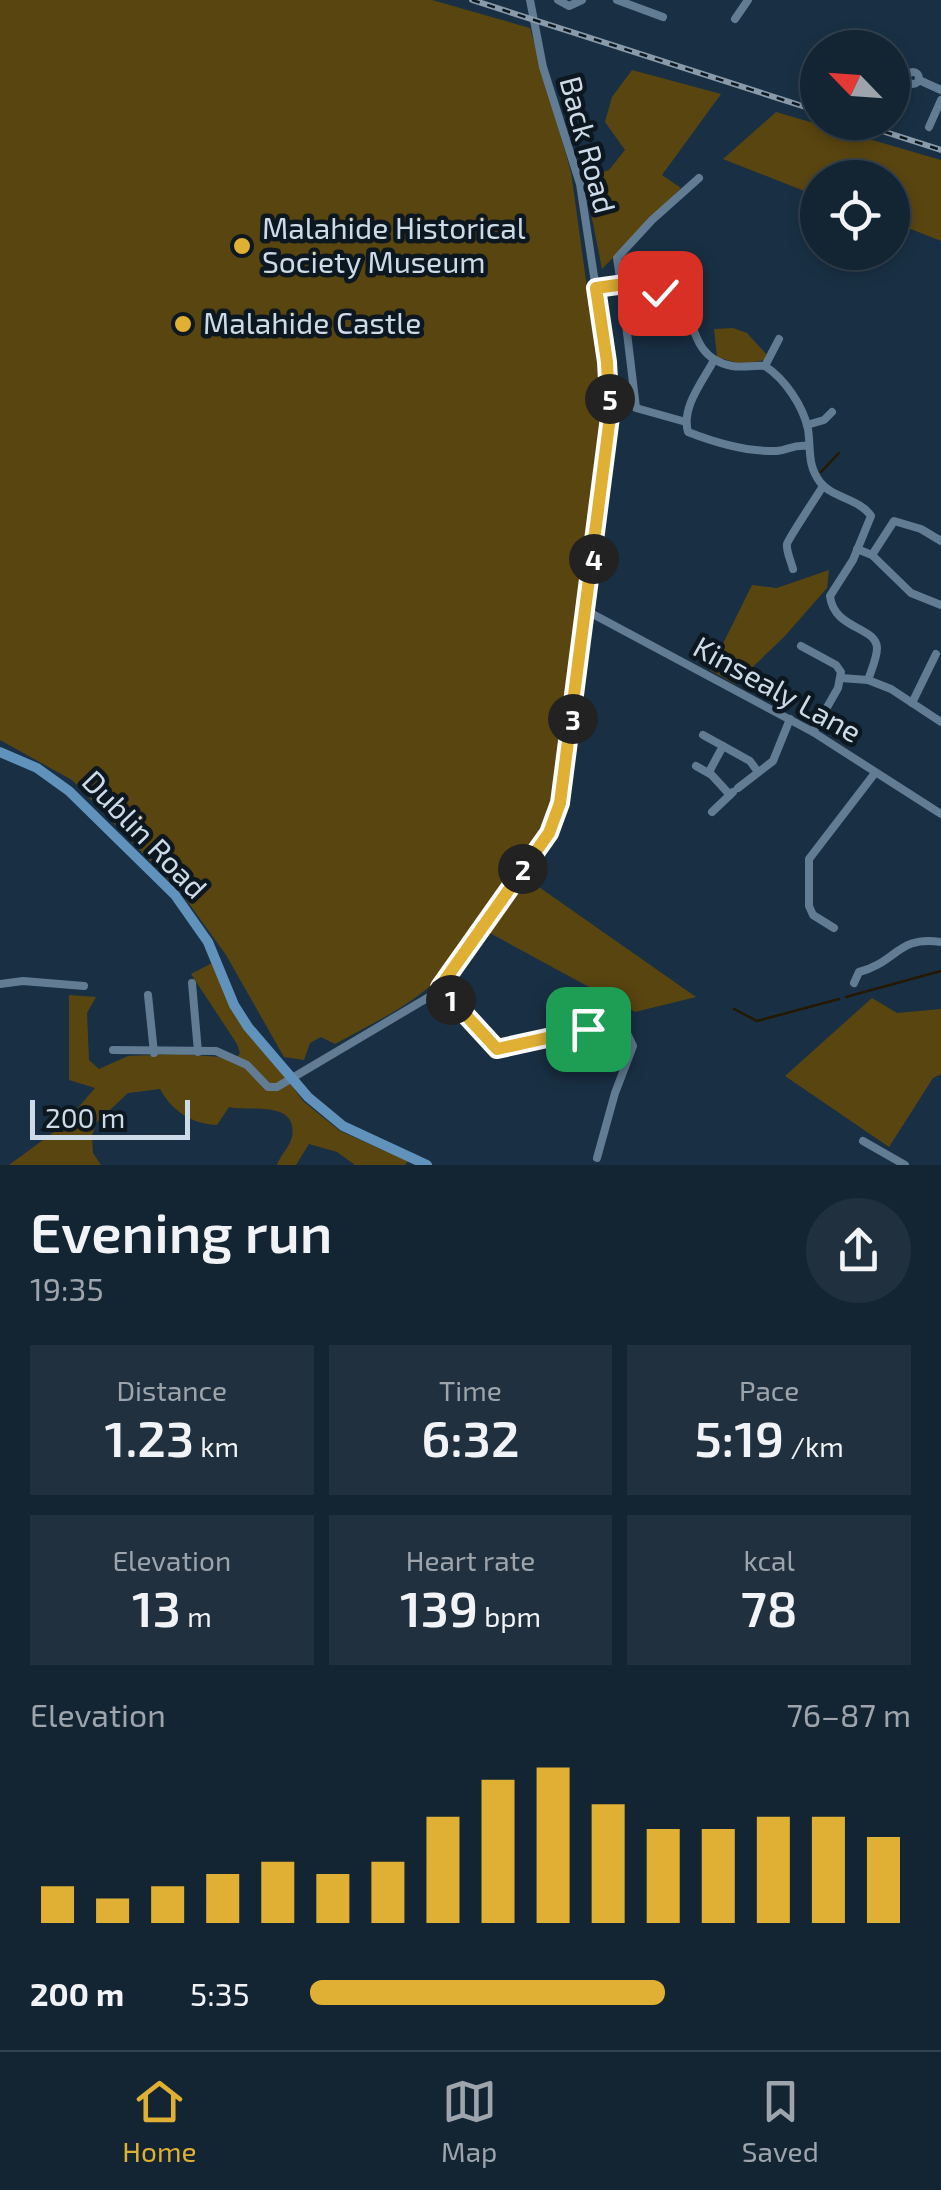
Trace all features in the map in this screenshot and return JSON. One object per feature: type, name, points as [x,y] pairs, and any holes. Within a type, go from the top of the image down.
[{"type":"main road","name":"Dublin Road","points":[[0,752],[37,768],[69,791],[175,895],[208,942],[234,1005],[248,1027],[308,1098],[342,1126],[413,1162],[427,1165]]},
{"type":"street","name":"Back Road","points":[[292,1077],[440,987],[555,819],[570,738],[610,417],[607,362],[580,184],[544,67],[530,0]]},
{"type":"street","points":[[558,0],[569,6],[582,0]]},
{"type":"street","points":[[618,0],[663,17]]},
{"type":"street","points":[[735,20],[748,0]]},
{"type":"street","points":[[919,80],[941,90]]},
{"type":"street","points":[[929,127],[941,100]]},
{"type":"street","points":[[620,285],[617,258],[699,178]]},
{"type":"street","points":[[596,288],[646,281],[684,305],[696,341],[714,360],[736,366],[764,366],[795,399],[807,426],[811,464],[822,486],[870,515]]},
{"type":"street","points":[[634,315],[625,316],[636,408],[686,422]]},
{"type":"street","points":[[764,366],[779,339]]},
{"type":"street","points":[[714,360],[692,400],[686,422],[690,434],[733,446],[782,451],[790,445],[808,446]]},
{"type":"street","points":[[807,426],[824,420],[832,412]]},
{"type":"street","points":[[789,566],[789,539],[822,486]]},
{"type":"street","points":[[868,680],[877,650],[874,638],[827,608],[832,590],[857,549],[870,515],[879,505]]},
{"type":"street","points":[[872,555],[894,521],[921,529],[941,542]]},
{"type":"street","points":[[857,549],[872,555],[910,593],[941,605]]},
{"type":"street","name":"Kinsealy Lane","points":[[587,611],[813,732],[941,814]]},
{"type":"street","points":[[800,646],[836,665],[840,678],[813,732]]},
{"type":"street","points":[[912,704],[936,654]]},
{"type":"street","points":[[840,678],[868,680],[891,689],[941,722]]},
{"type":"street","points":[[712,812],[773,761],[790,719]]},
{"type":"street","points":[[703,735],[750,761],[758,772]]},
{"type":"street","points":[[710,774],[723,746]]},
{"type":"street","points":[[696,766],[734,792]]},
{"type":"street","points":[[834,928],[813,914],[809,906],[809,859],[875,772]]},
{"type":"street","points":[[854,982],[859,972],[883,962],[909,942],[941,942]]},
{"type":"street","points":[[0,984],[23,981],[84,986]]},
{"type":"street","points":[[192,983],[198,1052]]},
{"type":"street","points":[[440,987],[497,1049],[610,1024],[626,1030],[633,1046],[630,1061],[615,1093],[597,1158]]},
{"type":"street","points":[[148,995],[154,1053]]},
{"type":"street","points":[[113,1050],[216,1052],[246,1065],[268,1087],[277,1087],[292,1077]]},
{"type":"street","points":[[863,1140],[905,1165]]},
{"type":"shaded area","name":"Malahide Castle","points":[[0,0],[432,0],[530,28],[571,172],[603,403],[595,512],[552,807],[533,846],[497,901],[429,987],[396,1011],[335,1044],[321,1037],[310,1043],[304,1060],[284,1057],[226,955],[182,894],[72,780],[0,740]]},
{"type":"shaded area","points":[[632,70],[721,94],[662,175],[681,188],[602,269],[584,178],[609,170],[625,150],[605,122],[612,97]]},
{"type":"shaded area","points":[[776,112],[800,119],[800,140],[872,140],[941,160],[941,241],[910,229],[910,160],[800,160],[800,189],[723,159]]},
{"type":"shaded area","points":[[733,328],[747,333],[767,355],[765,360],[741,364],[717,357],[714,329]]},
{"type":"shaded area","points":[[829,570],[827,588],[735,684],[710,670],[752,585],[777,588]]},
{"type":"shaded area","points":[[526,878],[696,997],[635,1012],[488,932]]},
{"type":"shaded area","points":[[214,962],[225,994],[303,1101],[340,1131],[408,1161],[405,1165],[355,1165],[337,1152],[309,1144],[296,1165],[277,1165],[292,1137],[288,1117],[270,1110],[229,1107],[217,1125],[208,1124],[184,1115],[160,1089],[128,1093],[96,1123],[93,1153],[101,1165],[9,1165],[62,1126],[95,1088],[69,1080],[69,995],[96,997],[87,1013],[89,1060],[99,1069],[128,1056],[237,1058],[237,1044],[191,974]]},
{"type":"shaded area","points":[[872,998],[897,1013],[941,1009],[941,1074],[933,1078],[889,1147],[785,1076]]},
{"type":"waterway","points":[[821,472],[839,453]]},
{"type":"waterway","points":[[846,997],[941,971]]},
{"type":"waterway","points":[[734,1009],[757,1021],[839,999]]},
{"type":"railway","points":[[472,0],[800,105]]},
{"type":"railway","points":[[910,140],[941,150]]},
{"type":"place","name":"Malahide Historical Society Museum","points":[[242,246]]},
{"type":"place","name":"Malahide Castle","points":[[183,324]]},
{"type":"route","points":[[588,1029],[500,1050],[440,987],[549,833],[560,803],[610,417],[596,288],[646,281],[660,293]]}]
